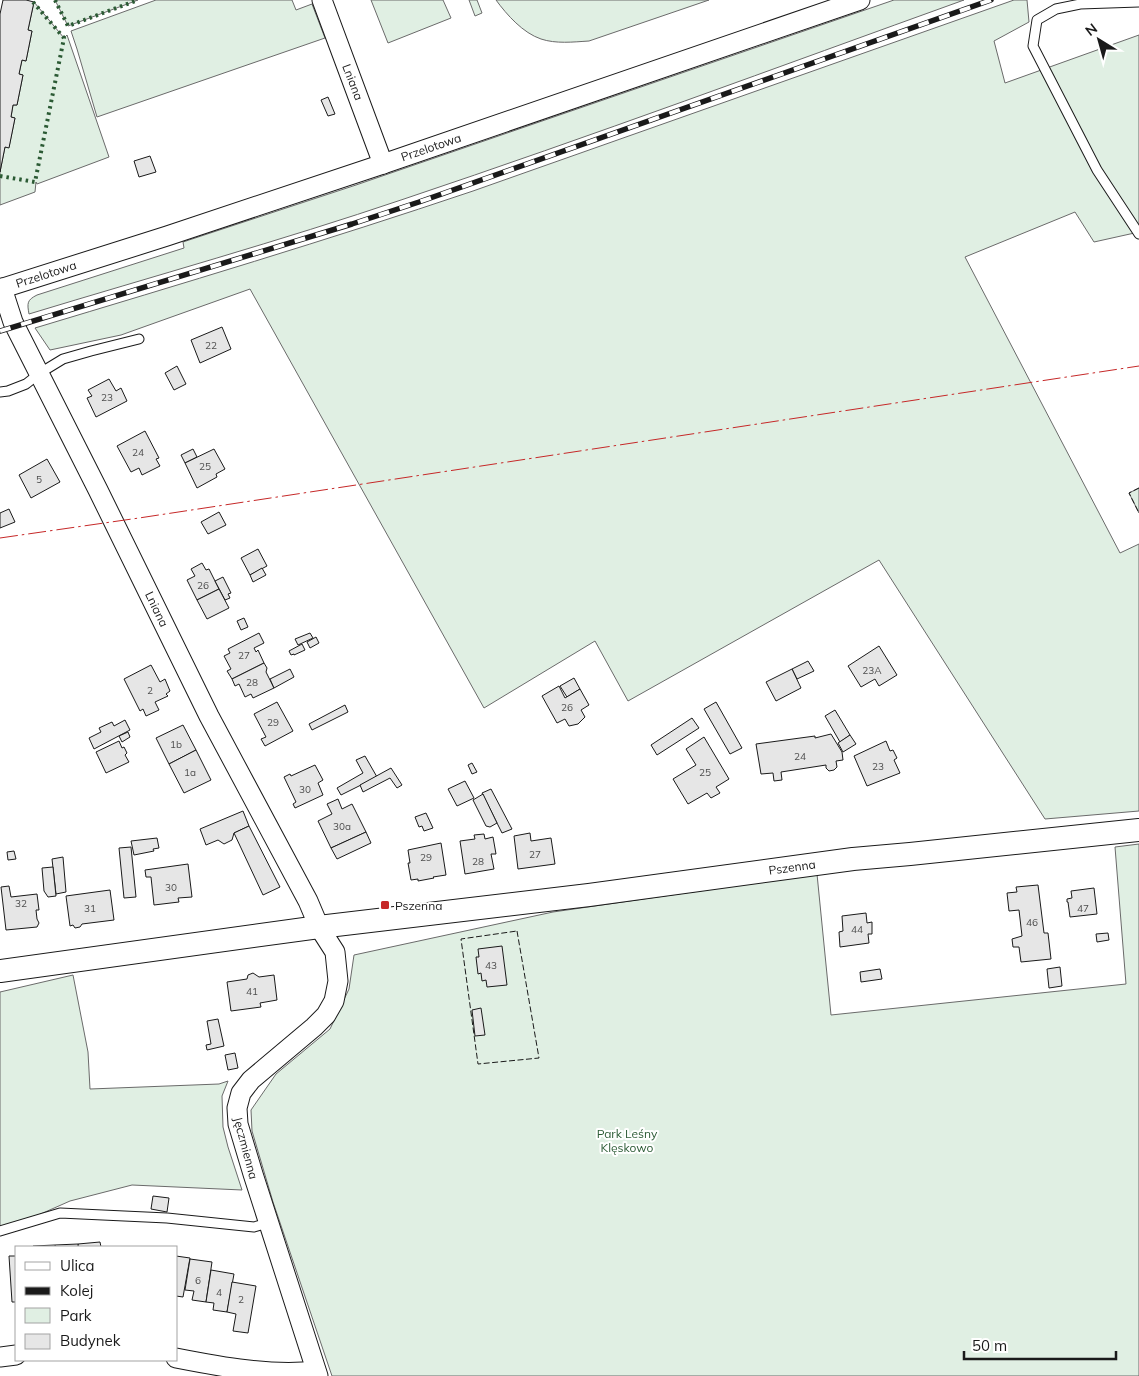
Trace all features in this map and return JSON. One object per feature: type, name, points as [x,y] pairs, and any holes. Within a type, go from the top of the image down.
[{"type":"street","name":"Lniana","points":[[322,0],[383,164]]},
{"type":"street","name":"Przelotowa","points":[[1,289],[168,236],[383,164],[860,0]]},
{"type":"street","name":"Lniana","points":[[1,289],[13,322],[209,716],[308,901],[319,927]]},
{"type":"street","name":"Pszenna","points":[[0,971],[319,927],[589,896],[853,859],[1139,830]]},
{"type":"street","name":"Jęczmienna","points":[[317,1374],[238,1124],[237,1108],[241,1093],[251,1080],[314,1027],[326,1015],[334,1001],[338,981],[335,952],[319,927]]},
{"type":"street","points":[[0,1356],[15,1356]]},
{"type":"street","points":[[178,1358],[270,1373],[317,1374]]},
{"type":"lane","points":[[1139,2],[1080,4],[1056,9],[1037,20],[1033,46],[1097,170],[1139,234]]},
{"type":"lane","points":[[0,392],[26,384],[63,359],[139,339]]},
{"type":"lane","points":[[0,1231],[60,1212],[167,1218],[254,1227],[268,1223]]},
{"type":"green space","points":[[55,0],[138,0],[68,26]]},
{"type":"green space","points":[[156,0],[292,0],[296,10],[312,4],[325,38],[97,117],[71,31]]},
{"type":"green space","points":[[371,0],[443,0],[451,18],[388,43]]},
{"type":"green space","points":[[469,0],[477,0],[482,13],[475,16]]},
{"type":"green space","points":[[496,0],[709,0],[589,41],[553,42],[534,36],[522,28]]},
{"type":"green space","points":[[894,0],[964,0],[615,126],[404,199],[264,244],[29,314],[28,302],[37,295],[184,248],[183,242],[356,185]]},
{"type":"green space","points":[[1014,0],[1027,0],[1029,22],[994,41],[1005,83],[1139,35],[1139,232],[1094,242],[1075,212],[965,257],[1120,553],[1139,544],[1139,811],[1045,819],[879,560],[628,701],[595,641],[484,708],[250,289],[121,335],[50,350],[35,328],[309,244],[473,191]]},
{"type":"green space","points":[[34,2],[64,38],[67,35],[109,157],[37,184],[36,182],[35,192],[0,205],[0,172],[5,147],[9,147],[15,118],[11,117],[13,105],[17,105],[23,75],[19,74],[22,60],[26,61],[32,31],[28,30]]},
{"type":"green space","points":[[1139,488],[1139,513],[1129,493]]},
{"type":"green space","name":"Park Leśny Klęskowo","points":[[1139,844],[1139,1376],[332,1376],[273,1202],[252,1131],[251,1110],[276,1074],[330,1029],[349,989],[354,955],[553,912],[817,874],[831,1015],[1126,984],[1115,847]]},
{"type":"green space","points":[[73,975],[88,1052],[90,1089],[219,1084],[228,1081],[222,1096],[223,1127],[242,1190],[132,1185],[70,1201],[0,1232],[0,992]]},
{"type":"building","points":[[3,0],[34,2],[28,30],[32,31],[26,61],[22,60],[19,74],[23,75],[17,105],[13,105],[11,117],[15,118],[9,148],[5,147],[0,172],[0,14]]},
{"type":"building","points":[[328,97],[335,114],[328,116],[321,100]]},
{"type":"building","points":[[150,156],[156,172],[139,177],[134,161]]},
{"type":"building","points":[[222,327],[231,349],[200,363],[191,340]]},
{"type":"building","points":[[177,366],[186,384],[174,390],[165,373]]},
{"type":"building","points":[[109,379],[116,391],[121,388],[127,401],[96,417],[87,398],[92,396],[88,390]]},
{"type":"building","points":[[145,431],[159,458],[156,459],[160,466],[142,475],[139,468],[131,472],[117,446]]},
{"type":"building","points":[[193,449],[197,457],[185,463],[181,455]]},
{"type":"building","points":[[214,449],[225,469],[216,474],[217,477],[197,488],[185,463]]},
{"type":"building","points":[[47,459],[60,482],[31,498],[19,475]]},
{"type":"building","points":[[9,509],[15,522],[0,528],[0,513]]},
{"type":"building","points":[[219,512],[226,525],[208,534],[201,522]]},
{"type":"building","points":[[258,549],[267,566],[250,575],[241,558]]},
{"type":"building","points":[[202,563],[206,570],[209,569],[219,589],[197,600],[187,580],[195,576],[191,569]]},
{"type":"building","points":[[262,568],[266,575],[253,582],[250,575]]},
{"type":"building","points":[[223,577],[231,593],[228,594],[230,598],[225,600],[215,581]]},
{"type":"building","points":[[219,589],[229,608],[207,619],[197,600]]},
{"type":"building","points":[[244,618],[248,627],[241,630],[237,621]]},
{"type":"building","points":[[259,633],[264,643],[254,648],[256,652],[258,650],[264,663],[232,679],[227,671],[231,669],[224,656],[230,653],[228,649]]},
{"type":"building","points":[[310,633],[313,638],[298,645],[295,639]]},
{"type":"building","points":[[316,637],[319,643],[310,648],[307,642]]},
{"type":"building","points":[[302,644],[305,650],[291,655],[289,651]]},
{"type":"building","points":[[879,646],[897,675],[879,686],[875,679],[861,687],[848,666]]},
{"type":"building","points":[[808,661],[814,671],[797,679],[792,669]]},
{"type":"building","points":[[264,663],[274,688],[253,698],[251,694],[245,697],[239,684],[235,686],[232,679]]},
{"type":"building","points":[[151,665],[160,682],[165,679],[170,691],[166,694],[168,696],[155,702],[159,710],[146,716],[143,709],[140,711],[124,679]]},
{"type":"building","points":[[290,669],[294,677],[274,688],[270,679]]},
{"type":"building","points":[[792,669],[801,688],[776,701],[766,682]]},
{"type":"building","points":[[574,678],[580,689],[567,697],[560,686]]},
{"type":"building","points":[[559,686],[565,698],[580,689],[589,705],[581,710],[585,717],[578,724],[569,726],[565,719],[557,723],[542,696]]},
{"type":"building","points":[[277,702],[293,731],[265,746],[261,739],[266,737],[254,714]]},
{"type":"building","points":[[716,702],[742,748],[730,754],[704,709]]},
{"type":"building","points":[[345,705],[348,712],[312,730],[309,724]]},
{"type":"building","points":[[835,710],[850,735],[840,742],[825,716]]},
{"type":"building","points":[[692,718],[699,728],[657,755],[651,745]]},
{"type":"building","points":[[125,720],[130,730],[94,749],[89,738],[101,732],[99,728],[112,722],[114,726]]},
{"type":"building","points":[[183,725],[196,750],[169,764],[156,738]]},
{"type":"building","points":[[128,732],[130,737],[122,742],[119,736]]},
{"type":"building","points":[[831,734],[842,752],[843,760],[836,761],[837,767],[834,770],[829,771],[826,765],[781,772],[782,780],[774,781],[773,773],[761,774],[756,744],[815,736],[815,738]]},
{"type":"building","points":[[850,735],[856,744],[843,752],[838,743]]},
{"type":"building","points":[[704,737],[729,779],[716,787],[720,793],[711,798],[707,793],[688,804],[673,779],[696,765],[686,749]]},
{"type":"building","points":[[119,741],[127,753],[125,755],[129,762],[106,773],[96,752]]},
{"type":"building","points":[[886,741],[890,751],[893,750],[897,758],[894,760],[900,773],[867,786],[854,756]]},
{"type":"building","points":[[196,750],[211,780],[184,793],[169,764]]},
{"type":"building","points":[[365,756],[377,777],[341,795],[337,788],[363,773],[356,760]]},
{"type":"building","points":[[472,763],[477,772],[472,774],[468,765]]},
{"type":"building","points":[[315,765],[323,780],[318,783],[323,795],[295,808],[293,804],[296,802],[284,777],[290,774],[291,776]]},
{"type":"building","points":[[391,768],[402,785],[397,788],[390,778],[363,792],[360,785]]},
{"type":"building","points":[[465,781],[474,798],[457,806],[448,789]]},
{"type":"building","points":[[491,789],[512,829],[502,833],[482,793]]},
{"type":"building","points":[[483,794],[497,823],[490,827],[486,826],[473,800]]},
{"type":"building","points":[[338,799],[342,809],[352,804],[366,832],[331,848],[318,821],[332,814],[327,804]]},
{"type":"building","points":[[243,811],[249,826],[234,833],[232,840],[224,844],[218,840],[206,845],[200,829]]},
{"type":"building","points":[[426,813],[433,828],[424,831],[422,826],[419,827],[415,817]]},
{"type":"building","points":[[249,826],[280,887],[263,895],[234,833]]},
{"type":"building","points":[[366,832],[371,843],[337,859],[331,848]]},
{"type":"building","points":[[530,833],[531,841],[551,838],[555,864],[518,869],[514,836]]},
{"type":"building","points":[[484,834],[485,839],[493,837],[496,854],[491,854],[494,869],[465,874],[460,841],[475,839],[474,835]]},
{"type":"building","points":[[157,838],[159,848],[153,849],[154,851],[134,855],[131,841]]},
{"type":"building","points":[[441,843],[446,875],[418,881],[418,879],[411,880],[408,850]]},
{"type":"building","points":[[131,847],[136,897],[124,898],[119,848]]},
{"type":"building","points":[[14,851],[16,859],[8,860],[7,852]]},
{"type":"building","points":[[63,857],[66,892],[56,894],[52,859]]},
{"type":"building","points":[[188,864],[192,897],[178,898],[179,902],[154,905],[151,877],[146,877],[145,870]]},
{"type":"building","points":[[53,867],[56,896],[48,897],[44,891],[42,868]]},
{"type":"building","points":[[1038,885],[1044,933],[1048,933],[1051,959],[1021,962],[1019,947],[1013,947],[1012,939],[1022,936],[1019,910],[1009,911],[1007,893],[1017,892],[1016,887]]},
{"type":"building","points":[[9,886],[11,897],[37,894],[39,910],[36,910],[39,923],[37,927],[6,930],[1,887]]},
{"type":"building","points":[[1094,888],[1097,914],[1070,917],[1067,899],[1072,898],[1071,891]]},
{"type":"building","points":[[110,890],[114,920],[82,924],[80,927],[75,928],[73,925],[70,926],[66,896]]},
{"type":"building","points":[[866,913],[867,923],[872,922],[872,934],[868,934],[869,943],[840,947],[839,932],[843,931],[842,916]]},
{"type":"building","points":[[1108,933],[1109,940],[1097,942],[1096,934]]},
{"type":"building","points":[[502,946],[507,985],[487,987],[486,980],[482,981],[481,973],[478,974],[476,957],[479,957],[478,949]]},
{"type":"building","points":[[1060,967],[1062,986],[1049,988],[1047,969]]},
{"type":"building","points":[[880,969],[882,979],[861,982],[860,972]]},
{"type":"building","points":[[253,973],[259,977],[274,975],[277,1000],[260,1003],[261,1007],[231,1011],[227,982],[247,979],[248,975]]},
{"type":"building","points":[[481,1008],[485,1035],[475,1036],[472,1010]]},
{"type":"building","points":[[218,1019],[224,1046],[207,1050],[206,1045],[211,1044],[207,1021]]},
{"type":"building","points":[[235,1053],[238,1068],[228,1070],[225,1055]]},
{"type":"building","points":[[153,1196],[169,1198],[167,1212],[151,1209]]},
{"type":"building","points":[[100,1242],[101,1246],[78,1246],[78,1244]]},
{"type":"building","points":[[78,1244],[78,1246],[55,1246]]},
{"type":"building","points":[[9,1256],[15,1256],[15,1302],[12,1302]]},
{"type":"building","points":[[178,1256],[190,1258],[183,1297],[178,1296]]},
{"type":"building","points":[[190,1259],[212,1262],[206,1302],[192,1300],[194,1291],[185,1290]]},
{"type":"building","points":[[211,1270],[234,1274],[227,1312],[213,1310],[214,1303],[206,1302]]},
{"type":"building","points":[[232,1282],[256,1286],[248,1333],[233,1331],[236,1314],[227,1312]]},
{"type":"railway","points":[[0,331],[419,202],[991,0]]},
{"type":"hedge","points":[[55,0],[68,26],[138,0]]},
{"type":"hedge","points":[[0,176],[35,182],[64,38],[33,2]]},
{"type":"fence","points":[[1139,488],[1129,493],[1139,513]]},
{"type":"fence","points":[[517,931],[539,1058],[478,1064],[461,939],[517,931]]},
{"type":"power","points":[[0,538],[1139,366]]},
{"type":"place","name":"Pszenna","points":[[385,905]]}]
